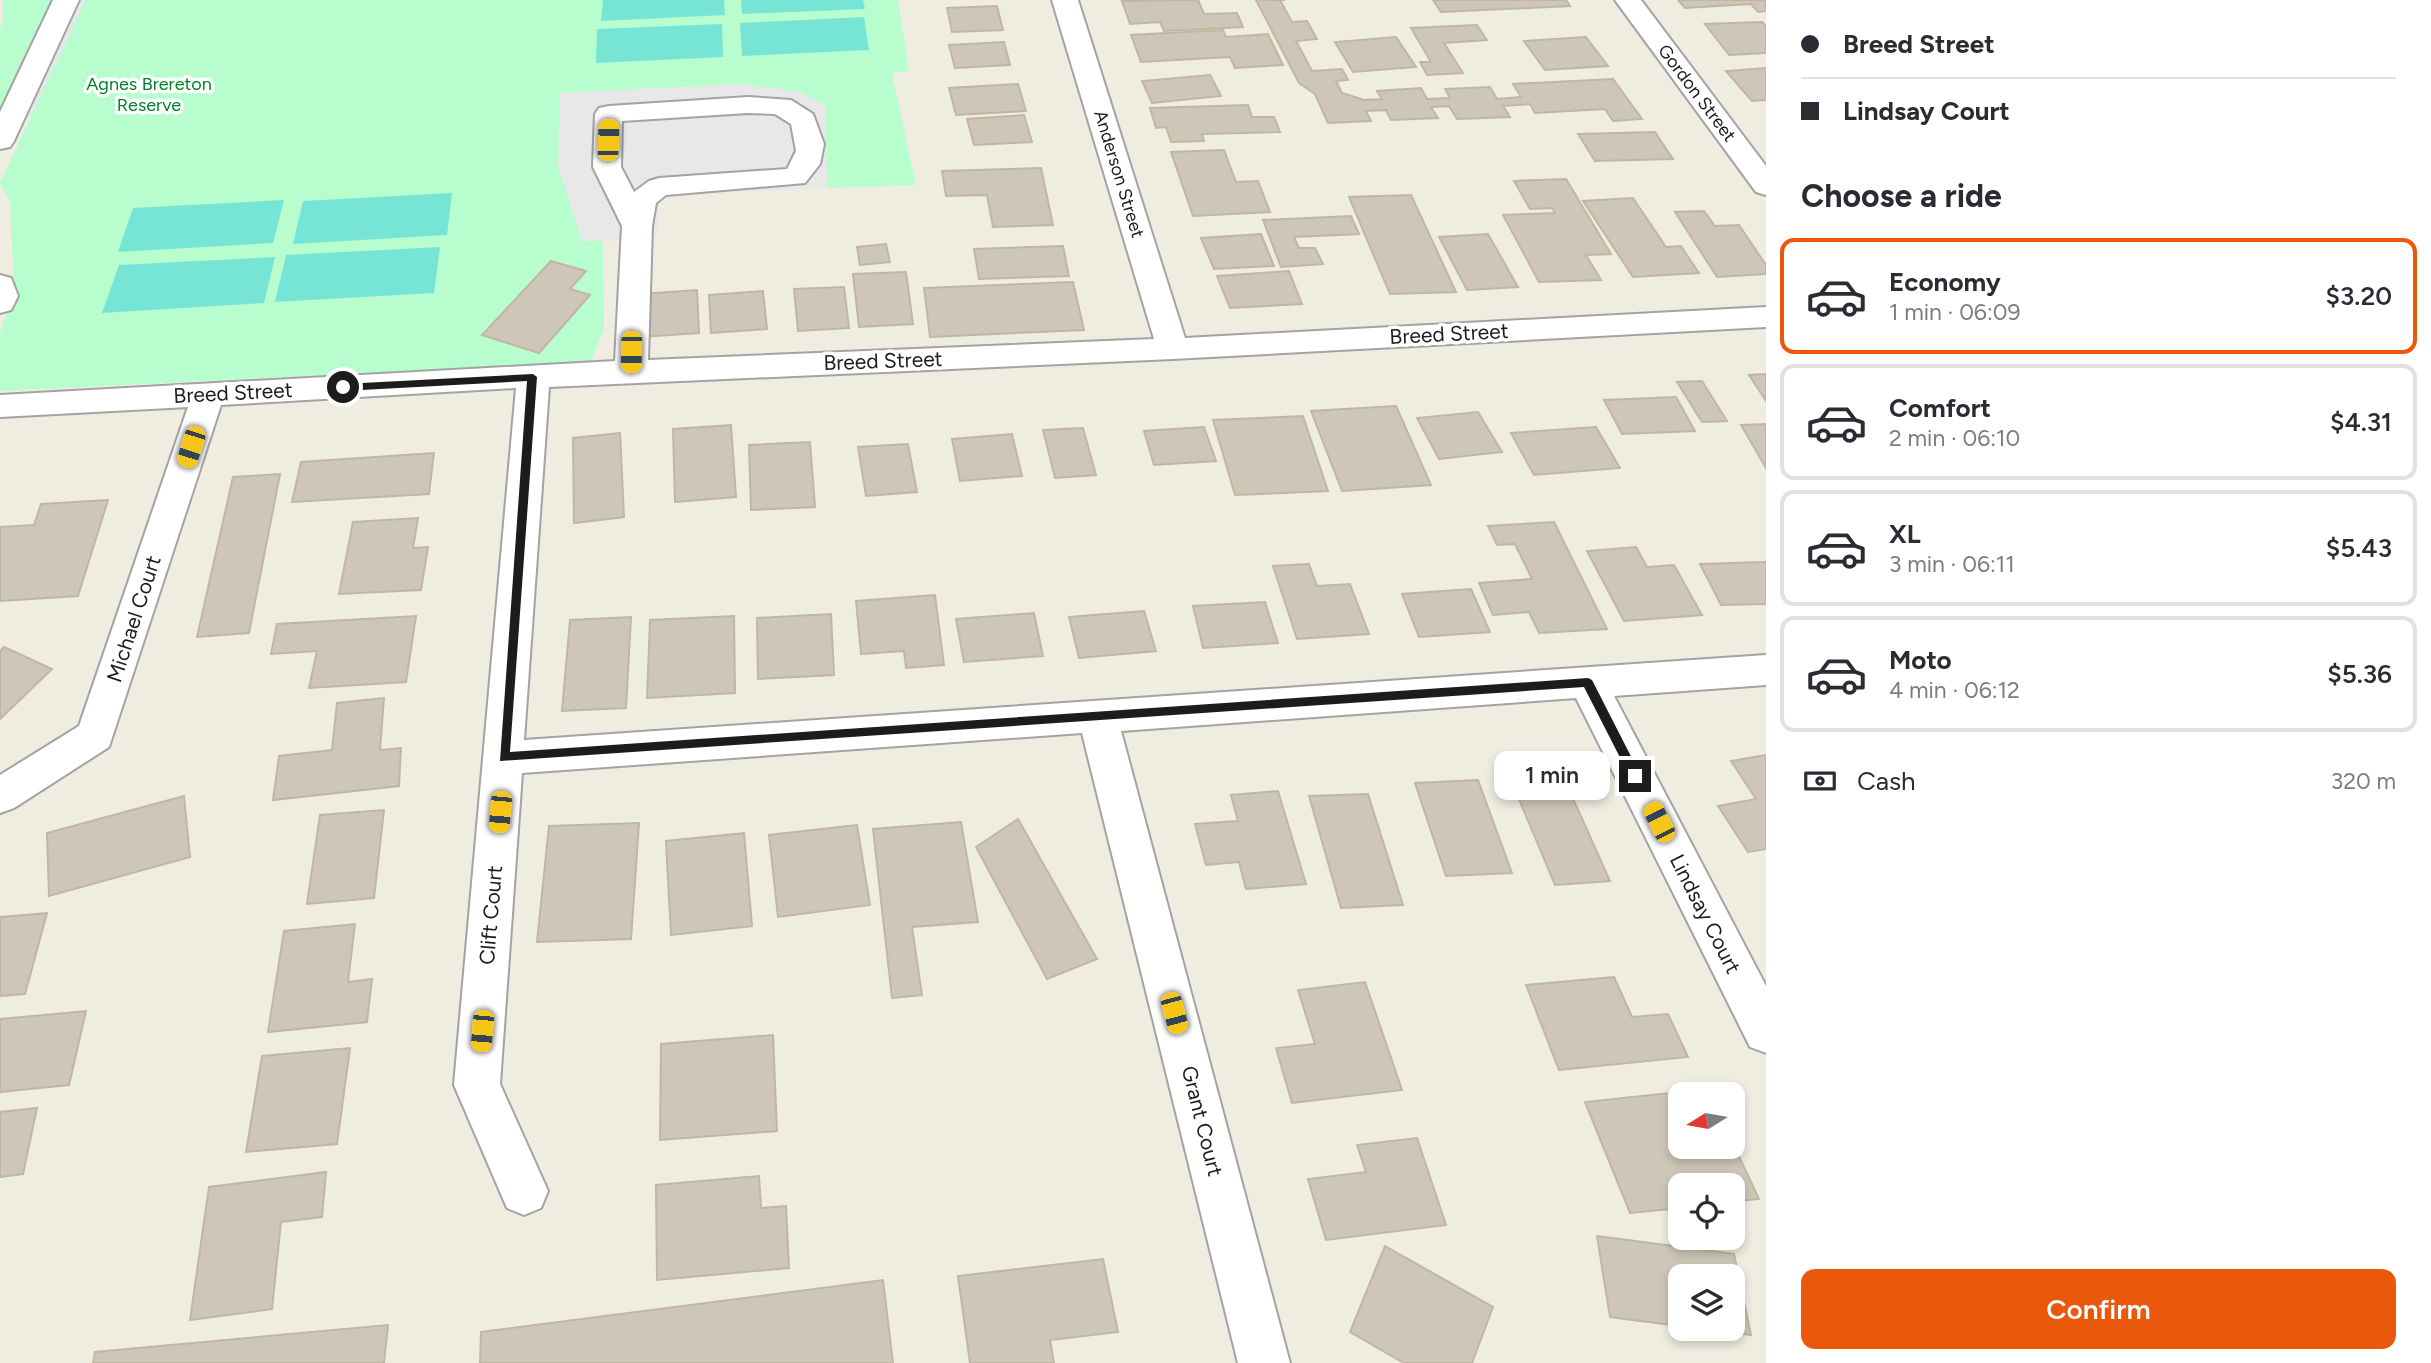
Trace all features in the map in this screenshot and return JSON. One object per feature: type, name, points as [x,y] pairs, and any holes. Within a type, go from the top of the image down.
[{"type":"street","points":[[0,141],[66,0]]},
{"type":"street","name":"Anderson Street","points":[[1065,0],[1173,349]]},
{"type":"street","name":"Gordon Street","points":[[1628,0],[1766,186]]},
{"type":"street","points":[[631,371],[638,204],[646,194],[659,187],[795,177],[807,165],[809,155],[810,144],[803,120],[781,106],[748,105],[609,114],[607,167],[637,226]]},
{"type":"street","points":[[0,285],[3,296],[0,303]]},
{"type":"street","name":"Breed Street","points":[[0,406],[631,371],[1173,349],[1766,317]]},
{"type":"street","name":"Clift Court","points":[[524,1192],[477,1085],[533,377]]},
{"type":"street","name":"Michael Court","points":[[0,796],[95,736],[208,395]]},
{"type":"street","points":[[504,758],[1766,670]]},
{"type":"street","name":"Lindsay Court","points":[[1588,683],[1766,1032]]},
{"type":"street","name":"Grant Court","points":[[1097,716],[1264,1363]]},
{"type":"green space","name":"Agnes Brereton Reserve","points":[[3,0],[898,0],[909,71],[892,73],[916,185],[827,188],[825,105],[582,240],[603,241],[604,328],[591,362],[0,391],[0,333],[14,293],[10,201],[0,183],[31,117],[0,126],[0,28],[3,22]]},
{"type":"shaded area","points":[[52,0],[86,0],[31,116],[0,126],[0,113]]},
{"type":"shaded area","points":[[603,0],[724,0],[725,15],[601,21]]},
{"type":"shaded area","points":[[741,0],[863,0],[865,9],[742,14]]},
{"type":"shaded area","points":[[864,17],[869,50],[742,56],[740,23]]},
{"type":"shaded area","points":[[722,24],[723,57],[596,63],[597,29]]},
{"type":"shaded area","points":[[741,84],[800,92],[825,105],[827,188],[659,195],[657,236],[636,241],[582,241],[558,165],[560,93]]},
{"type":"shaded area","points":[[452,193],[447,235],[293,244],[303,201]]},
{"type":"shaded area","points":[[284,200],[273,243],[118,252],[133,208]]},
{"type":"shaded area","points":[[440,247],[434,293],[275,302],[286,255]]},
{"type":"shaded area","points":[[275,257],[264,303],[102,313],[119,265]]},
{"type":"building","points":[[1198,0],[1204,14],[1237,13],[1243,27],[1164,31],[1160,22],[1130,24],[1122,1]]},
{"type":"building","points":[[1256,0],[1280,0],[1292,22],[1307,21],[1317,39],[1296,41],[1312,71],[1342,69],[1348,80],[1336,81],[1342,93],[1364,100],[1382,99],[1377,91],[1421,88],[1427,99],[1450,98],[1445,89],[1490,87],[1497,99],[1521,97],[1513,84],[1613,79],[1642,119],[1613,121],[1605,109],[1535,113],[1530,104],[1503,106],[1510,117],[1457,119],[1449,106],[1431,107],[1438,118],[1391,120],[1386,110],[1366,111],[1371,121],[1328,123],[1315,94],[1299,83]]},
{"type":"building","points":[[1433,0],[1566,0],[1570,6],[1441,12]]},
{"type":"building","points":[[1678,0],[1766,0],[1766,11],[1758,12],[1751,4],[1685,8]]},
{"type":"building","points":[[997,6],[1003,30],[952,32],[947,8]]},
{"type":"building","points":[[1762,22],[1766,26],[1766,53],[1729,55],[1705,24]]},
{"type":"building","points":[[1477,25],[1487,40],[1444,43],[1463,73],[1427,75],[1420,62],[1431,62],[1411,28]]},
{"type":"building","points":[[1223,30],[1226,37],[1268,34],[1283,65],[1235,68],[1230,57],[1141,62],[1131,35]]},
{"type":"building","points":[[1396,37],[1416,67],[1353,72],[1335,42]]},
{"type":"building","points":[[1586,37],[1608,66],[1545,70],[1524,41]]},
{"type":"building","points":[[1004,42],[1010,65],[955,68],[949,45]]},
{"type":"building","points":[[1766,68],[1766,100],[1752,101],[1726,71]]},
{"type":"building","points":[[1210,75],[1221,96],[1152,103],[1142,81]]},
{"type":"building","points":[[1018,84],[1026,111],[956,115],[949,88]]},
{"type":"building","points":[[1248,105],[1252,117],[1274,117],[1280,132],[1202,134],[1204,141],[1171,142],[1166,127],[1156,128],[1150,108]]},
{"type":"building","points":[[1024,115],[1032,142],[974,145],[967,119]]},
{"type":"building","points":[[1655,132],[1673,159],[1595,161],[1578,134]]},
{"type":"building","points":[[1224,150],[1236,182],[1258,181],[1270,212],[1193,216],[1171,152]]},
{"type":"building","points":[[1041,168],[1053,225],[993,227],[987,195],[946,196],[942,171]]},
{"type":"building","points":[[1566,179],[1611,254],[1586,255],[1601,280],[1539,282],[1503,215],[1555,213],[1552,208],[1530,209],[1514,181]]},
{"type":"building","points":[[1411,195],[1456,292],[1390,294],[1349,197]]},
{"type":"building","points":[[1633,198],[1666,247],[1681,246],[1699,273],[1633,277],[1583,201]]},
{"type":"building","points":[[1704,211],[1715,226],[1739,225],[1766,265],[1766,274],[1717,277],[1675,212]]},
{"type":"building","points":[[1351,216],[1359,234],[1294,237],[1299,248],[1315,248],[1323,264],[1281,267],[1263,220]]},
{"type":"building","points":[[1261,234],[1274,266],[1214,269],[1201,238]]},
{"type":"building","points":[[1488,234],[1518,287],[1467,290],[1439,237]]},
{"type":"building","points":[[886,244],[890,262],[860,265],[857,247]]},
{"type":"building","points":[[1063,246],[1069,276],[979,279],[974,249]]},
{"type":"building","points":[[551,261],[586,271],[570,289],[590,295],[539,353],[482,335]]},
{"type":"building","points":[[1289,271],[1302,304],[1230,308],[1217,276]]},
{"type":"building","points":[[906,272],[913,324],[859,327],[853,274]]},
{"type":"building","points":[[1073,282],[1084,330],[930,337],[924,288]]},
{"type":"building","points":[[844,287],[849,328],[798,331],[794,289]]},
{"type":"building","points":[[697,290],[699,333],[641,337],[641,294]]},
{"type":"building","points":[[763,291],[767,329],[711,333],[709,295]]},
{"type":"building","points":[[1766,374],[1766,401],[1749,375]]},
{"type":"building","points":[[1702,381],[1727,421],[1702,422],[1677,382]]},
{"type":"building","points":[[1676,397],[1695,431],[1622,434],[1604,400]]},
{"type":"building","points":[[1396,406],[1431,485],[1342,491],[1311,411]]},
{"type":"building","points":[[1478,412],[1502,452],[1439,459],[1417,418]]},
{"type":"building","points":[[1303,416],[1328,491],[1235,495],[1213,420]]},
{"type":"building","points":[[1766,424],[1766,468],[1741,425]]},
{"type":"building","points":[[731,425],[736,497],[675,502],[673,429]]},
{"type":"building","points":[[1204,427],[1216,461],[1154,465],[1144,431]]},
{"type":"building","points":[[1596,427],[1620,468],[1534,475],[1511,433]]},
{"type":"building","points":[[1083,428],[1096,475],[1055,478],[1043,430]]},
{"type":"building","points":[[620,433],[624,517],[574,523],[573,438]]},
{"type":"building","points":[[1012,434],[1022,476],[960,481],[952,439]]},
{"type":"building","points":[[810,442],[815,507],[751,510],[749,445]]},
{"type":"building","points":[[908,444],[917,492],[866,496],[858,447]]},
{"type":"building","points":[[434,453],[429,494],[292,502],[301,462]]},
{"type":"building","points":[[280,474],[249,633],[197,637],[233,477]]},
{"type":"building","points":[[108,500],[78,596],[0,601],[0,527],[34,525],[41,504]]},
{"type":"building","points":[[418,518],[413,548],[428,547],[421,590],[339,594],[353,522]]},
{"type":"building","points":[[1554,522],[1607,629],[1539,633],[1529,612],[1493,615],[1479,583],[1532,579],[1515,544],[1497,545],[1488,526]]},
{"type":"building","points":[[1636,547],[1647,567],[1674,565],[1702,615],[1624,621],[1587,551]]},
{"type":"building","points":[[1766,562],[1766,604],[1721,605],[1700,564]]},
{"type":"building","points":[[1309,564],[1317,586],[1350,584],[1369,634],[1297,639],[1273,566]]},
{"type":"building","points":[[1471,589],[1490,632],[1419,637],[1402,594]]},
{"type":"building","points":[[935,595],[944,665],[906,668],[904,651],[861,654],[856,601]]},
{"type":"building","points":[[1265,602],[1278,643],[1203,648],[1193,606]]},
{"type":"building","points":[[1144,611],[1156,651],[1079,658],[1069,617]]},
{"type":"building","points":[[1034,613],[1043,656],[964,662],[956,619]]},
{"type":"building","points":[[831,614],[834,675],[758,679],[757,618]]},
{"type":"building","points":[[416,616],[406,682],[309,688],[317,651],[271,654],[277,624]]},
{"type":"building","points":[[734,616],[735,693],[647,698],[650,620]]},
{"type":"building","points":[[631,617],[626,708],[562,711],[570,620]]},
{"type":"building","points":[[4,647],[52,669],[0,719],[0,651]]},
{"type":"building","points":[[384,698],[380,750],[401,748],[399,786],[273,800],[279,756],[332,750],[337,703]]},
{"type":"building","points":[[1766,755],[1766,849],[1748,852],[1718,806],[1756,799],[1731,761]]},
{"type":"building","points":[[1562,774],[1610,881],[1555,885],[1510,778]]},
{"type":"building","points":[[1478,780],[1512,873],[1446,876],[1415,783]]},
{"type":"building","points":[[1278,791],[1306,884],[1246,889],[1239,862],[1206,865],[1195,824],[1238,821],[1231,795]]},
{"type":"building","points":[[1368,794],[1403,905],[1341,908],[1309,796]]},
{"type":"building","points":[[184,796],[190,857],[49,896],[47,833]]},
{"type":"building","points":[[384,810],[374,898],[307,904],[320,815]]},
{"type":"building","points":[[1018,819],[1097,959],[1047,979],[976,847]]},
{"type":"building","points":[[961,822],[978,922],[912,927],[922,995],[892,998],[873,829]]},
{"type":"building","points":[[639,823],[631,939],[537,942],[549,826]]},
{"type":"building","points":[[857,825],[870,905],[778,917],[769,835]]},
{"type":"building","points":[[744,833],[752,926],[671,935],[666,841]]},
{"type":"building","points":[[47,913],[25,994],[0,996],[0,917]]},
{"type":"building","points":[[355,924],[348,982],[372,979],[367,1022],[268,1032],[284,931]]},
{"type":"building","points":[[1614,977],[1632,1017],[1668,1014],[1688,1057],[1559,1070],[1526,985]]},
{"type":"building","points":[[1365,982],[1402,1090],[1292,1103],[1276,1048],[1315,1044],[1298,990]]},
{"type":"building","points":[[86,1011],[69,1085],[0,1092],[0,1019]]},
{"type":"building","points":[[773,1035],[777,1131],[660,1140],[661,1044]]},
{"type":"building","points":[[350,1048],[337,1144],[246,1152],[262,1056]]},
{"type":"building","points":[[1668,1093],[1668,1159],[1740,1159],[1759,1199],[1745,1201],[1745,1173],[1668,1173],[1668,1209],[1630,1213],[1585,1102]]},
{"type":"building","points":[[37,1108],[23,1174],[0,1177],[0,1112]]},
{"type":"building","points":[[1417,1138],[1446,1225],[1326,1240],[1308,1179],[1366,1172],[1357,1145]]},
{"type":"building","points":[[326,1172],[322,1217],[281,1222],[272,1309],[190,1320],[209,1187]]},
{"type":"building","points":[[759,1176],[761,1208],[786,1206],[789,1268],[657,1280],[656,1185]]},
{"type":"building","points":[[1597,1236],[1668,1245],[1668,1250],[1704,1250],[1734,1254],[1736,1264],[1668,1264],[1668,1324],[1610,1317]]},
{"type":"building","points":[[1385,1246],[1493,1307],[1472,1363],[1404,1363],[1350,1332]]},
{"type":"building","points":[[1103,1259],[1118,1332],[1050,1340],[1054,1363],[970,1363],[958,1276]]},
{"type":"building","points":[[883,1280],[893,1363],[480,1363],[481,1332]]},
{"type":"building","points":[[1745,1306],[1751,1335],[1745,1334]]},
{"type":"building","points":[[388,1325],[384,1363],[93,1363],[95,1352]]},
{"type":"route","points":[[343,387],[533,377],[504,758],[1588,683],[1635,776]]}]
